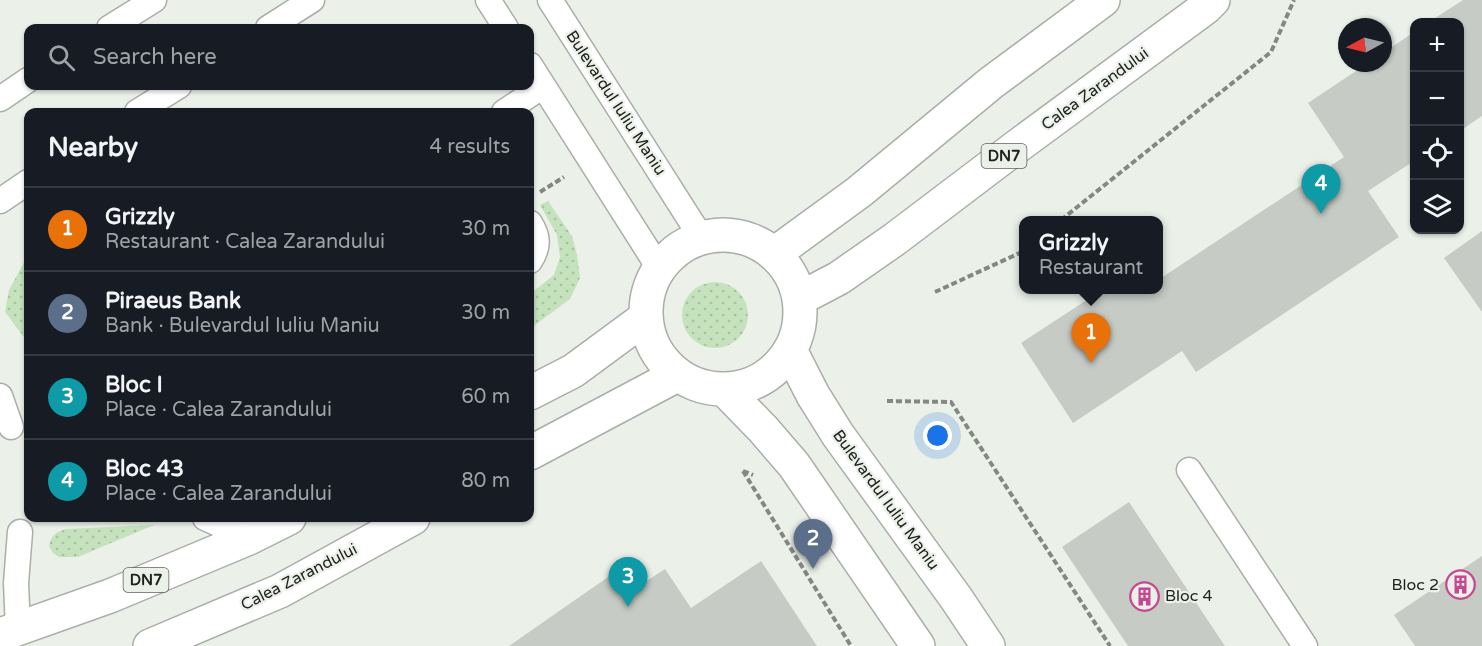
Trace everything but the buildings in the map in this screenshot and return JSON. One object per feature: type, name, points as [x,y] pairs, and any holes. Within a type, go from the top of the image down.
[{"type":"main road","points":[[774,254],[860,192],[991,83],[1103,0]]},
{"type":"main road","name":"Calea Zarandului","points":[[799,299],[839,278],[895,239],[1213,0]]},
{"type":"main road","points":[[727,234],[752,240],[774,254],[791,274],[799,299],[799,325],[790,350],[774,370],[749,385],[725,390],[699,386],[677,375],[661,359],[650,340],[645,318],[648,292],[658,268],[677,249],[701,237],[727,234]]},
{"type":"main road","points":[[534,391],[573,371],[645,318]]},
{"type":"main road","name":"Bulevardul Iuliu Maniu","points":[[790,350],[813,395],[838,435],[988,646]]},
{"type":"main road","points":[[534,451],[677,375]]},
{"type":"main road","points":[[725,390],[795,465],[918,646]]},
{"type":"main road","name":"DN7","points":[[9,632],[110,596],[249,538],[281,522]]},
{"type":"main road","name":"Calea Zarandului","points":[[150,646],[280,591],[406,522]]},
{"type":"lane","points":[[115,24],[153,0]]},
{"type":"lane","points":[[274,24],[312,0]]},
{"type":"lane","points":[[488,0],[503,24]]},
{"type":"lane","name":"Bulevardul Iuliu Maniu","points":[[550,0],[701,237]]},
{"type":"lane","points":[[534,71],[658,268]]},
{"type":"lane","points":[[0,99],[24,83]]},
{"type":"lane","points":[[510,108],[543,86]]},
{"type":"lane","points":[[143,108],[173,90]]},
{"type":"lane","points":[[1,197],[24,184]]},
{"type":"lane","points":[[534,230],[537,244],[534,254]]},
{"type":"lane","points":[[0,396],[11,427]]},
{"type":"lane","points":[[1189,470],[1305,646]]},
{"type":"lane","points":[[214,522],[249,538]]},
{"type":"lane","points":[[9,632],[20,532]]},
{"type":"path","points":[[1066,216],[1271,52],[1294,0]]},
{"type":"path","points":[[538,194],[590,159]]},
{"type":"path","points":[[935,292],[1019,252]]},
{"type":"path","points":[[887,401],[951,402],[1110,646]]},
{"type":"path","points":[[743,471],[850,646]]},
{"type":"green space","points":[[548,201],[572,236],[580,278],[570,299],[534,326],[534,291],[554,275],[560,257],[557,235],[540,205]]},
{"type":"green space","points":[[24,262],[24,336],[5,312],[9,290]]},
{"type":"green space","points":[[715,282],[727,285],[738,292],[745,303],[748,315],[745,327],[738,338],[727,345],[715,348],[703,345],[692,338],[685,327],[682,315],[685,303],[692,292],[703,285]]},
{"type":"green space","points":[[154,525],[78,557],[59,557],[49,546],[54,534],[66,529]]},
{"type":"place","name":"Bloc 43","points":[[1321,214]]},
{"type":"place","name":"Grizzly","points":[[1091,363]]},
{"type":"place","name":"Piraeus Bank","points":[[813,569]]},
{"type":"place","name":"Bloc 2","points":[[1460,585]]},
{"type":"place","name":"Bloc 4","points":[[1144,596]]},
{"type":"place","name":"Bloc I","points":[[628,607]]}]
